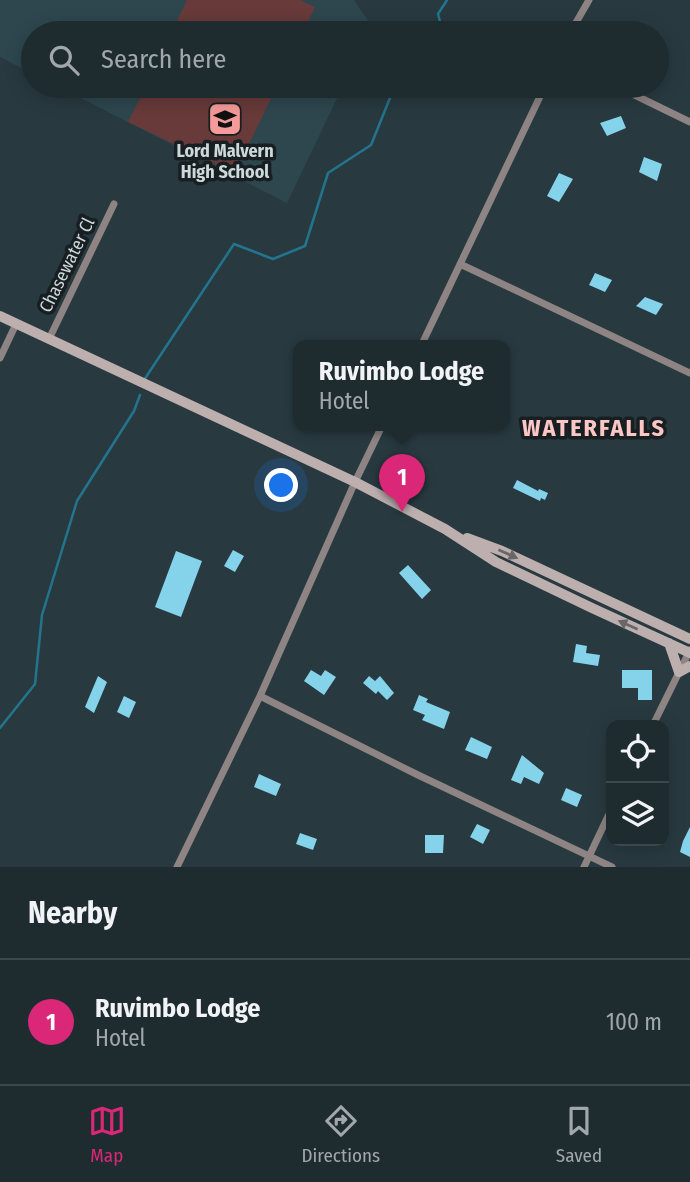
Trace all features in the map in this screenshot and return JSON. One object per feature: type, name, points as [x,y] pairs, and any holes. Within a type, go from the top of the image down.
[{"type":"street","points":[[577,21],[589,0]]},
{"type":"street","points":[[424,340],[539,98]]},
{"type":"street","points":[[641,98],[690,122]]},
{"type":"street","name":"Chasewater Cl","points":[[49,340],[114,204]]},
{"type":"street","points":[[460,264],[690,373]]},
{"type":"street","points":[[0,316],[355,482],[445,529],[496,562],[690,652],[685,669],[656,720]]},
{"type":"street","points":[[0,358],[16,324]]},
{"type":"street","points":[[177,867],[260,696],[380,431]]},
{"type":"street","points":[[445,529],[502,551],[690,639]]},
{"type":"street","points":[[668,643],[685,669]]},
{"type":"street","points":[[260,696],[612,867]]},
{"type":"street","points":[[584,867],[606,820]]},
{"type":"shaded area","points":[[0,0],[354,0],[368,21],[21,21],[21,68],[0,57]]},
{"type":"shaded area","points":[[187,0],[300,0],[315,7],[309,21],[177,21]]},
{"type":"shaded area","name":"Lord Malvern High School","points":[[81,98],[337,98],[287,203]]},
{"type":"shaded area","points":[[140,98],[271,98],[235,173],[128,122]]},
{"type":"building","points":[[621,116],[626,128],[607,136],[600,123]]},
{"type":"building","points":[[644,157],[662,164],[657,181],[639,172]]},
{"type":"building","points":[[559,173],[573,179],[559,202],[547,196]]},
{"type":"building","points":[[595,273],[612,280],[605,292],[589,285]]},
{"type":"building","points":[[645,297],[663,304],[656,315],[636,306]]},
{"type":"building","points":[[517,480],[548,493],[545,500],[541,498],[540,501],[513,488]]},
{"type":"building","points":[[233,550],[244,556],[235,572],[224,566]]},
{"type":"building","points":[[176,551],[202,561],[181,617],[155,607]]},
{"type":"building","points":[[408,565],[431,590],[422,599],[399,573]]},
{"type":"building","points":[[576,644],[587,646],[586,653],[600,655],[598,666],[573,662]]},
{"type":"building","points":[[311,670],[321,676],[325,670],[336,677],[324,695],[304,681]]},
{"type":"building","points":[[622,670],[652,670],[652,700],[638,700],[638,688],[622,688]]},
{"type":"building","points":[[98,676],[107,682],[94,713],[85,707]]},
{"type":"building","points":[[369,676],[375,681],[380,676],[394,693],[387,700],[378,691],[376,694],[363,683]]},
{"type":"building","points":[[419,695],[428,699],[426,702],[450,712],[444,729],[422,720],[425,715],[413,710]]},
{"type":"building","points":[[124,696],[136,702],[129,718],[117,712]]},
{"type":"building","points":[[471,737],[492,747],[487,759],[465,750]]},
{"type":"building","points":[[522,755],[544,773],[539,784],[524,777],[521,784],[511,780]]},
{"type":"building","points":[[259,774],[281,784],[276,796],[254,787]]},
{"type":"building","points":[[566,788],[582,795],[577,807],[561,800]]},
{"type":"building","points":[[477,824],[490,830],[483,844],[470,837]]},
{"type":"building","points":[[690,827],[690,857],[680,852]]},
{"type":"building","points":[[300,833],[317,839],[313,850],[296,844]]},
{"type":"building","points":[[425,835],[444,835],[443,853],[425,853]]},
{"type":"waterway","points":[[440,21],[438,14],[447,0]]},
{"type":"waterway","points":[[144,380],[234,244],[273,259],[305,246],[328,173],[371,145],[390,98]]},
{"type":"waterway","points":[[0,728],[35,684],[42,615],[77,501],[134,411],[140,395]]},
{"type":"place","name":"Lord Malvern High School","points":[[225,119]]},
{"type":"place","name":"Ruvimbo Lodge","points":[[402,512]]},
{"type":"district","name":"WATERFALLS","points":[[594,428]]}]
